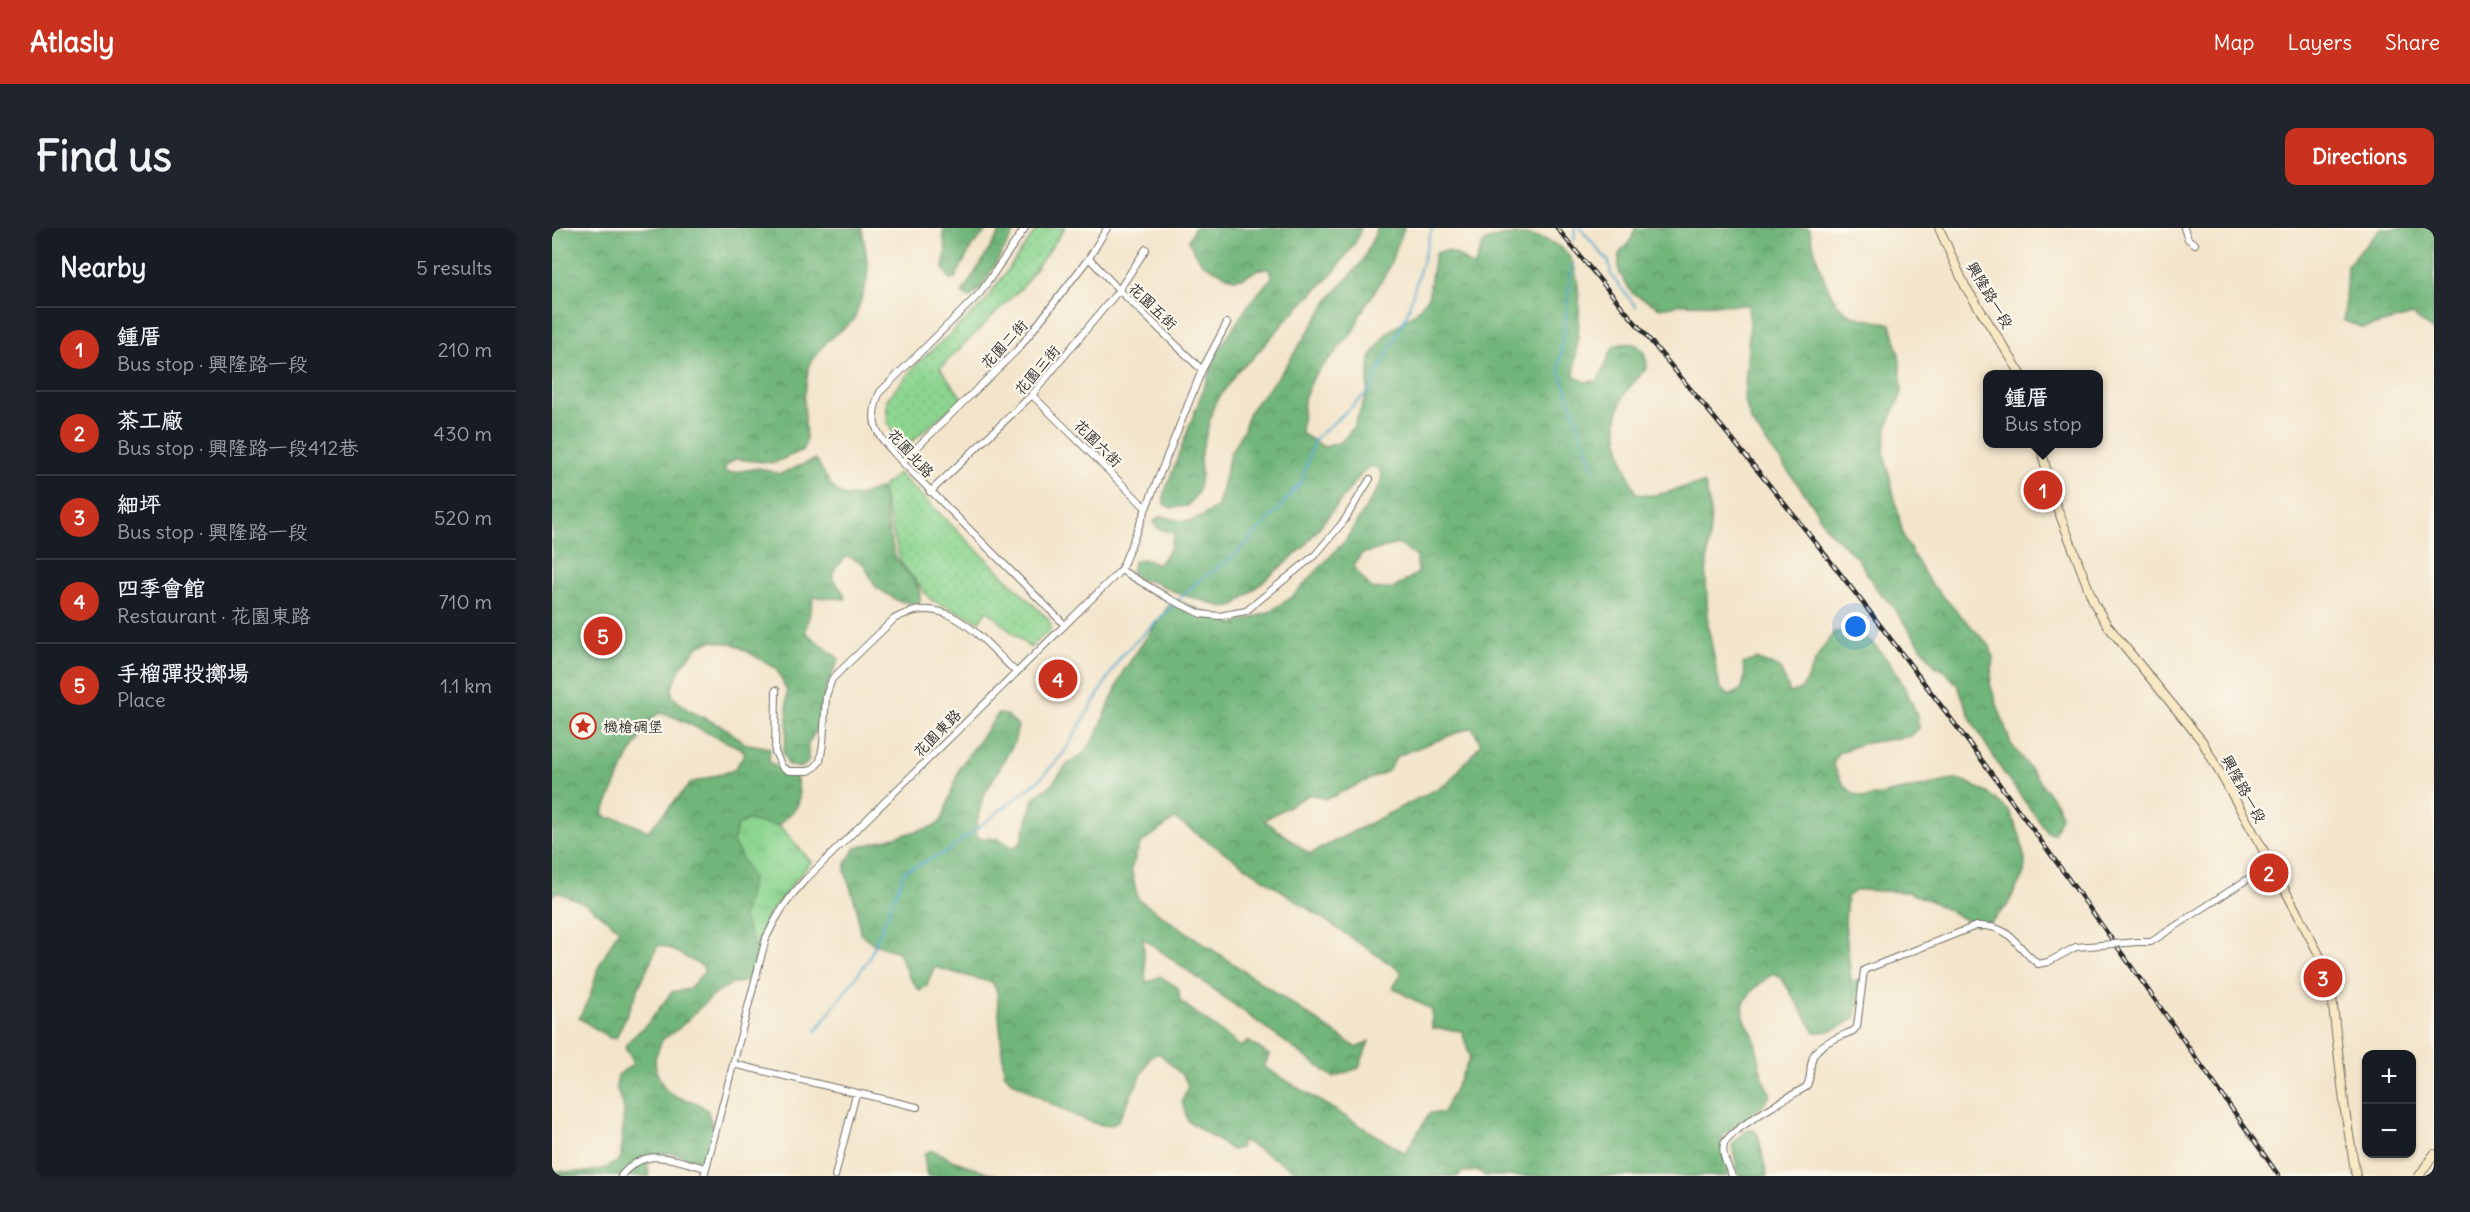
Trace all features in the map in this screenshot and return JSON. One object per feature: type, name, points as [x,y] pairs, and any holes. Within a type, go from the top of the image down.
[{"type":"street","name":"花園北路","points":[[1025,228],[980,293],[880,392],[874,406],[873,421],[878,434],[930,492],[1064,624]]},
{"type":"street","name":"花園二街","points":[[902,462],[1019,348],[1089,258],[1107,228]]},
{"type":"street","name":"興隆路一段","points":[[1939,228],[1965,286],[2018,370]]},
{"type":"street","points":[[2184,228],[2188,239],[2195,244]]},
{"type":"street","name":"花園三街","points":[[930,492],[1032,395],[1119,290],[1146,249]]},
{"type":"street","name":"花園五街","points":[[1089,258],[1202,370]]},
{"type":"street","name":"花園東路","points":[[705,1176],[766,938],[790,896],[1121,570],[1202,370],[1227,323]]},
{"type":"street","name":"花園六街","points":[[1032,395],[1146,508]]},
{"type":"street","name":"興隆路一段","points":[[2041,448],[2053,497],[2094,603],[2107,625],[2202,741],[2271,864],[2330,980],[2345,1112],[2356,1176]]},
{"type":"street","points":[[1121,570],[1201,614],[1219,616],[1246,611],[1315,555],[1344,521],[1370,479]]},
{"type":"street","points":[[776,690],[775,752],[782,767],[789,771],[809,771],[820,761],[824,744],[826,696],[832,680],[894,619],[906,612],[932,609],[957,617],[1016,672]]},
{"type":"street","points":[[1732,1176],[1724,1156],[1724,1144],[1728,1137],[1806,1087],[1810,1081],[1812,1057],[1819,1048],[1857,1027],[1864,970],[1976,926],[2003,930],[2015,938],[2038,964],[2048,962],[2076,947],[2151,942],[2271,864]]},
{"type":"street","points":[[734,1064],[917,1107]]},
{"type":"street","points":[[835,1176],[856,1094]]},
{"type":"street","points":[[2419,1176],[2434,1154]]},
{"type":"street","points":[[621,1176],[637,1161],[650,1156],[706,1168]]},
{"type":"green space","points":[[552,228],[862,228],[868,267],[867,281],[854,320],[826,342],[809,365],[804,400],[806,441],[803,450],[774,463],[735,459],[725,467],[725,472],[759,468],[780,474],[816,459],[833,488],[839,493],[854,497],[878,489],[882,491],[896,557],[919,588],[920,602],[916,604],[898,601],[876,587],[863,563],[847,556],[835,569],[832,578],[845,595],[845,599],[814,597],[805,632],[839,659],[826,688],[819,725],[808,744],[808,762],[801,768],[788,765],[783,752],[787,731],[787,691],[776,668],[734,644],[712,641],[699,645],[681,667],[672,687],[672,696],[688,710],[727,729],[744,743],[770,748],[769,762],[796,777],[799,790],[798,805],[795,810],[773,832],[754,865],[768,915],[753,973],[744,982],[732,983],[710,998],[678,1029],[662,1040],[655,1058],[656,1071],[664,1088],[674,1096],[697,1103],[707,1110],[715,1133],[702,1161],[671,1153],[652,1154],[647,1158],[649,1176],[552,1176],[552,1171],[589,1172],[606,1168],[621,1158],[624,1110],[616,1087],[618,1075],[632,1065],[632,1059],[625,1048],[627,1043],[649,1022],[672,992],[689,989],[705,971],[702,966],[669,948],[658,945],[616,1038],[610,1038],[579,1018],[590,996],[599,966],[619,929],[586,904],[557,892],[552,896]],"holes":[[[660,713],[672,716],[742,749],[745,754],[734,770],[691,783],[648,831],[624,820],[608,818],[603,813],[628,757],[654,716]]]},
{"type":"green space","points":[[944,228],[989,228],[972,246],[955,278],[950,279],[943,268],[946,251]]},
{"type":"green space","points":[[998,228],[1017,228],[980,289],[969,298],[962,293],[999,234]]},
{"type":"green space","points":[[1038,228],[1065,228],[1024,285],[940,368],[962,398],[903,449],[887,422],[887,399],[916,365],[983,304]]},
{"type":"green space","points":[[1194,228],[1361,228],[1356,241],[1335,271],[1286,320],[1252,359],[1239,369],[1214,405],[1200,457],[1201,475],[1198,492],[1188,506],[1171,508],[1164,504],[1164,494],[1217,353],[1249,304],[1273,276],[1268,269],[1259,269],[1243,278],[1233,279],[1202,263],[1188,241]]},
{"type":"green space","points":[[1378,228],[1404,228],[1387,272],[1360,315],[1354,331],[1314,376],[1304,399],[1301,433],[1324,447],[1341,442],[1353,428],[1367,394],[1370,358],[1386,334],[1416,312],[1428,298],[1435,254],[1451,252],[1474,268],[1484,242],[1494,238],[1507,235],[1534,236],[1559,246],[1574,266],[1579,293],[1574,376],[1585,382],[1597,381],[1614,346],[1633,344],[1638,346],[1646,360],[1647,368],[1623,397],[1617,421],[1619,446],[1636,493],[1662,494],[1687,486],[1705,484],[1711,513],[1706,576],[1708,626],[1720,688],[1730,696],[1742,689],[1745,676],[1743,664],[1756,659],[1780,668],[1790,693],[1802,689],[1819,654],[1834,632],[1857,633],[1877,649],[1897,674],[1912,703],[1919,728],[1911,736],[1861,744],[1838,753],[1833,764],[1844,786],[1865,798],[1953,780],[1965,781],[1991,795],[2010,812],[2020,836],[2025,861],[2024,873],[2007,906],[1990,922],[1975,925],[1931,901],[1907,892],[1857,890],[1847,897],[1845,922],[1851,981],[1860,982],[1856,1017],[1847,1023],[1831,1030],[1815,1032],[1781,977],[1773,973],[1751,993],[1744,1002],[1743,1015],[1754,1038],[1761,1073],[1771,1095],[1760,1108],[1724,1134],[1721,1144],[1728,1176],[1485,1176],[1479,1171],[1462,1172],[1458,1176],[1305,1176],[1242,1140],[1240,1148],[1232,1150],[1188,1121],[1182,1102],[1188,1086],[1184,1077],[1159,1053],[1151,1056],[1119,1119],[1112,1125],[1091,1122],[1045,1100],[1010,1080],[1004,1073],[997,992],[993,983],[934,967],[927,985],[920,991],[909,977],[898,952],[874,944],[860,933],[856,905],[845,871],[846,863],[856,848],[935,826],[942,820],[960,767],[998,714],[1007,715],[1018,726],[1014,743],[983,797],[975,831],[979,838],[998,839],[1014,848],[1021,842],[1034,797],[1050,786],[1068,764],[1084,753],[1095,738],[1124,670],[1174,601],[1234,624],[1269,612],[1293,596],[1345,541],[1380,485],[1382,476],[1378,467],[1370,467],[1363,472],[1303,548],[1235,605],[1227,608],[1177,593],[1154,582],[1137,579],[1131,572],[1134,562],[1142,559],[1159,564],[1170,549],[1175,533],[1159,529],[1153,522],[1161,516],[1191,521],[1218,506],[1230,454],[1244,429],[1249,412],[1284,369],[1331,297],[1362,262]],"holes":[[[1398,544],[1417,557],[1418,573],[1393,589],[1372,589],[1353,567],[1361,554]],[[1472,727],[1481,744],[1448,783],[1310,854],[1264,820],[1310,794],[1327,799],[1388,771],[1397,756]],[[1175,819],[1402,972],[1393,988],[1432,1010],[1432,1028],[1462,1031],[1470,1058],[1443,1113],[1430,1113],[1405,1153],[1264,1067],[1269,1055],[1248,1041],[1241,1047],[1180,1001],[1178,988],[1160,976],[1146,983],[1143,938],[1333,1077],[1359,1068],[1369,1041],[1357,1048],[1138,899],[1131,869],[1140,844]]]},
{"type":"green space","points":[[1635,228],[1809,228],[1825,279],[1839,306],[1856,316],[1891,324],[1899,354],[1902,392],[1887,427],[1884,452],[1904,539],[1930,583],[1990,646],[1993,658],[1990,684],[2011,744],[2057,804],[2061,816],[2054,834],[2048,833],[2003,772],[1972,722],[1958,686],[1946,672],[1935,666],[1891,604],[1878,591],[1858,559],[1826,528],[1811,502],[1752,423],[1744,399],[1750,323],[1748,305],[1685,304],[1660,308],[1632,293],[1619,272],[1619,254],[1631,240]]},
{"type":"green space","points":[[2382,228],[2434,228],[2434,332],[2413,315],[2364,328],[2344,321],[2347,265]]},
{"type":"green space","points":[[898,473],[1049,620],[1051,629],[1030,648],[987,610],[979,621],[931,600],[901,563],[881,488]]},
{"type":"green space","points":[[748,820],[781,827],[811,862],[768,914],[755,948],[743,918],[752,878],[733,841],[738,825]]},
{"type":"green space","points":[[1752,1129],[1758,1135],[1767,1176],[1739,1176],[1732,1145],[1744,1132]]},
{"type":"green space","points":[[929,1151],[935,1151],[952,1160],[998,1176],[927,1176],[924,1155]]},
{"type":"waterway","points":[[816,1031],[869,959],[905,871],[948,851],[1038,781],[1063,754],[1121,656],[1195,584],[1236,554],[1301,482],[1314,440],[1370,390],[1407,314],[1432,228]]},
{"type":"waterway","points":[[1574,241],[1575,228]]},
{"type":"waterway","points":[[1580,228],[1609,262],[1611,275],[1636,307]]},
{"type":"waterway","points":[[1572,265],[1559,369],[1594,468]]},
{"type":"railway","points":[[1557,228],[1772,488],[1899,649],[2064,873],[2279,1176]]},
{"type":"place","name":"鍾厝","points":[[2043,490]]},
{"type":"place","name":"手榴彈投擲場","points":[[603,636]]},
{"type":"place","name":"四季會館","points":[[1058,679]]},
{"type":"place","name":"機槍碉堡","points":[[583,726]]},
{"type":"place","name":"茶工廠","points":[[2269,873]]},
{"type":"place","name":"細坪","points":[[2323,978]]}]
